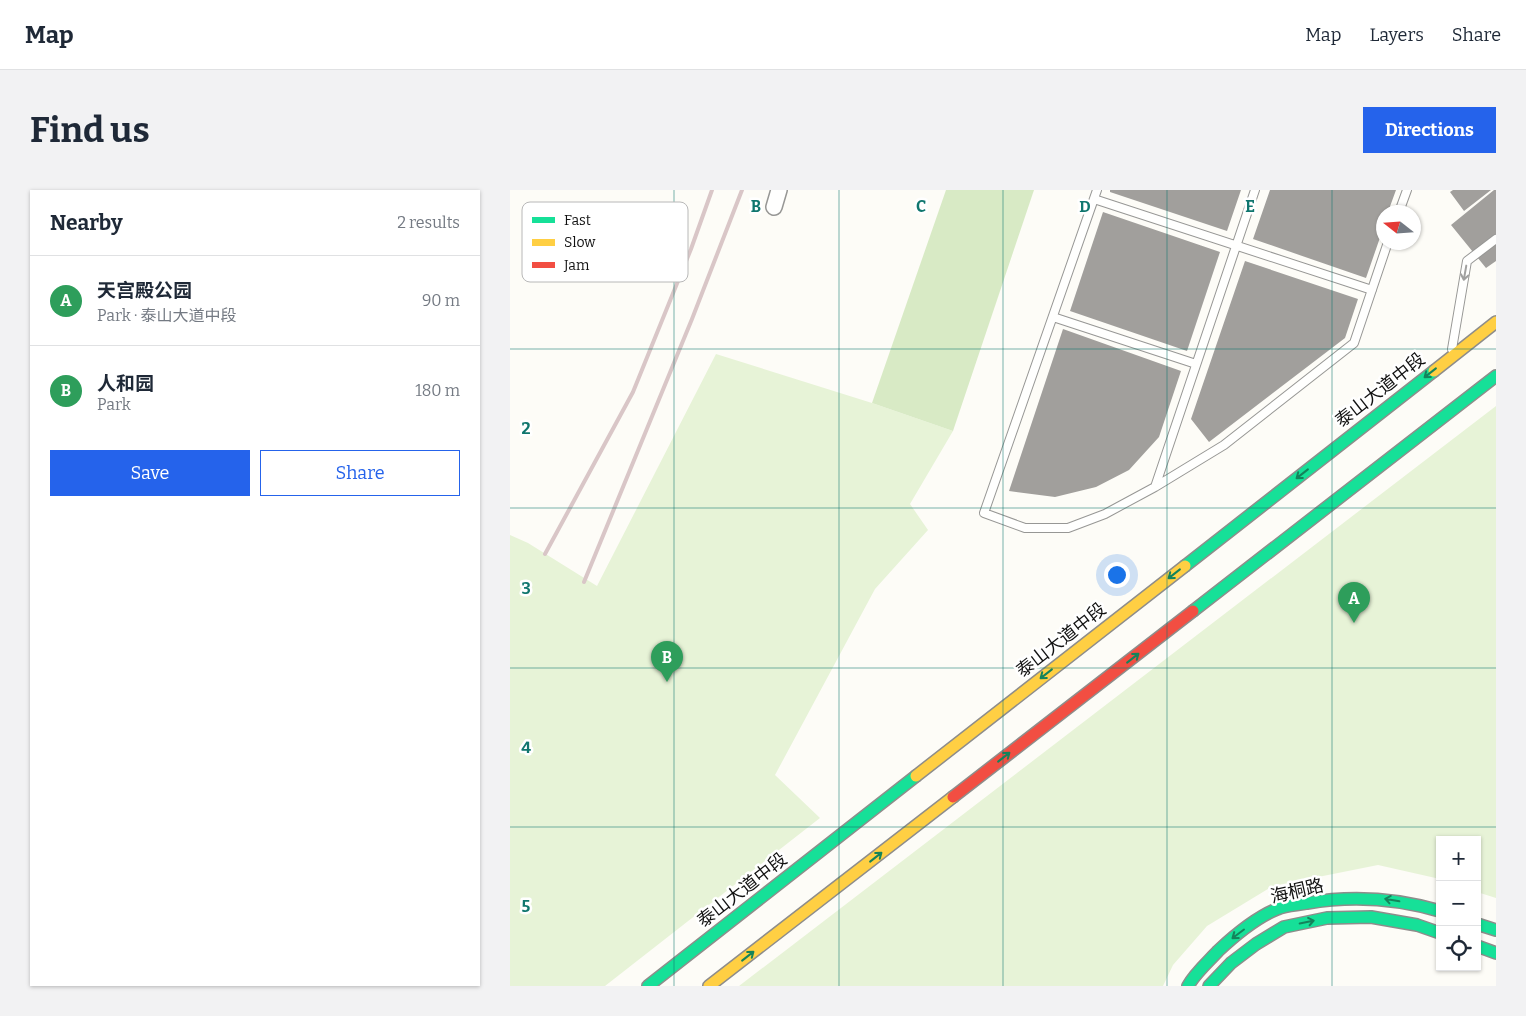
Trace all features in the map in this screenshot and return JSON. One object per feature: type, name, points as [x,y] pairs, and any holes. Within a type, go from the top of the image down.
[{"type":"main road","name":"泰山大道中段","points":[[648,986],[1496,322]]},
{"type":"main road","points":[[709,986],[1496,376]]},
{"type":"main road","name":"海桐路","points":[[1188,986],[1191,980],[1221,946],[1249,925],[1277,909],[1322,900],[1376,897],[1436,910]]},
{"type":"main road","name":"海桐路","points":[[1209,986],[1231,963],[1256,944],[1284,927],[1326,918],[1372,917],[1417,925],[1436,932]]},
{"type":"main road","points":[[1481,925],[1496,930]]},
{"type":"main road","points":[[1481,947],[1496,953]]},
{"type":"street","points":[[774,207],[779,190]]},
{"type":"lane","points":[[1097,190],[984,513],[1025,528],[1068,528],[1105,514],[1224,445],[1354,344],[1385,250]]},
{"type":"lane","points":[[1155,486],[1255,190]]},
{"type":"lane","points":[[1402,205],[1407,190]]},
{"type":"lane","points":[[1094,199],[1372,290]]},
{"type":"lane","points":[[1450,358],[1467,261],[1496,239]]},
{"type":"lane","points":[[1053,317],[1196,364]]},
{"type":"green space","points":[[946,190],[1034,190],[953,431],[872,403]]},
{"type":"green space","points":[[716,354],[872,403],[953,431],[910,504],[928,530],[875,589],[775,775],[820,818],[605,986],[510,986],[510,535],[528,543],[597,586]]},
{"type":"green space","points":[[1496,406],[1496,898],[1481,893],[1481,836],[1436,836],[1436,878],[1378,865],[1273,886],[1207,926],[1173,965],[1163,986],[739,986]]},
{"type":"building","points":[[1110,190],[1241,190],[1227,231],[1110,192]]},
{"type":"building","points":[[1270,190],[1396,190],[1391,205],[1376,205],[1376,249],[1366,278],[1253,239]]},
{"type":"building","points":[[1453,190],[1491,190],[1464,211],[1450,192]]},
{"type":"building","points":[[1496,190],[1496,261],[1486,268],[1451,225]]},
{"type":"building","points":[[1103,212],[1220,252],[1187,351],[1070,311]]},
{"type":"building","points":[[1245,261],[1358,299],[1345,338],[1209,442],[1191,419]]},
{"type":"building","points":[[1063,329],[1181,371],[1159,437],[1129,470],[1096,487],[1055,497],[1009,491]]},
{"type":"railway","points":[[688,256],[712,190]]},
{"type":"railway","points":[[584,582],[692,319],[742,190]]},
{"type":"railway","points":[[545,554],[633,392],[678,282]]},
{"type":"traffic: fast","points":[[1185,566],[1434,371]]},
{"type":"traffic: fast","points":[[1193,611],[1496,376]]},
{"type":"traffic: fast","points":[[648,986],[916,776]]},
{"type":"traffic: fast","points":[[1188,986],[1202,968],[1231,939],[1253,922],[1280,908],[1341,899],[1374,899],[1407,903],[1436,910]]},
{"type":"traffic: fast","points":[[1209,986],[1231,963],[1256,944],[1284,927],[1327,918],[1371,917],[1417,925],[1436,932]]},
{"type":"traffic: fast","points":[[1481,925],[1496,930]]},
{"type":"traffic: fast","points":[[1481,947],[1496,953]]},
{"type":"traffic: slow","points":[[1434,371],[1496,322]]},
{"type":"traffic: slow","points":[[916,776],[1185,566]]},
{"type":"traffic: slow","points":[[709,986],[953,797]]},
{"type":"traffic: jam","points":[[953,797],[1193,611]]},
{"type":"place","name":"天宫殿公园","points":[[1354,623]]},
{"type":"place","name":"人和园","points":[[667,682]]}]
